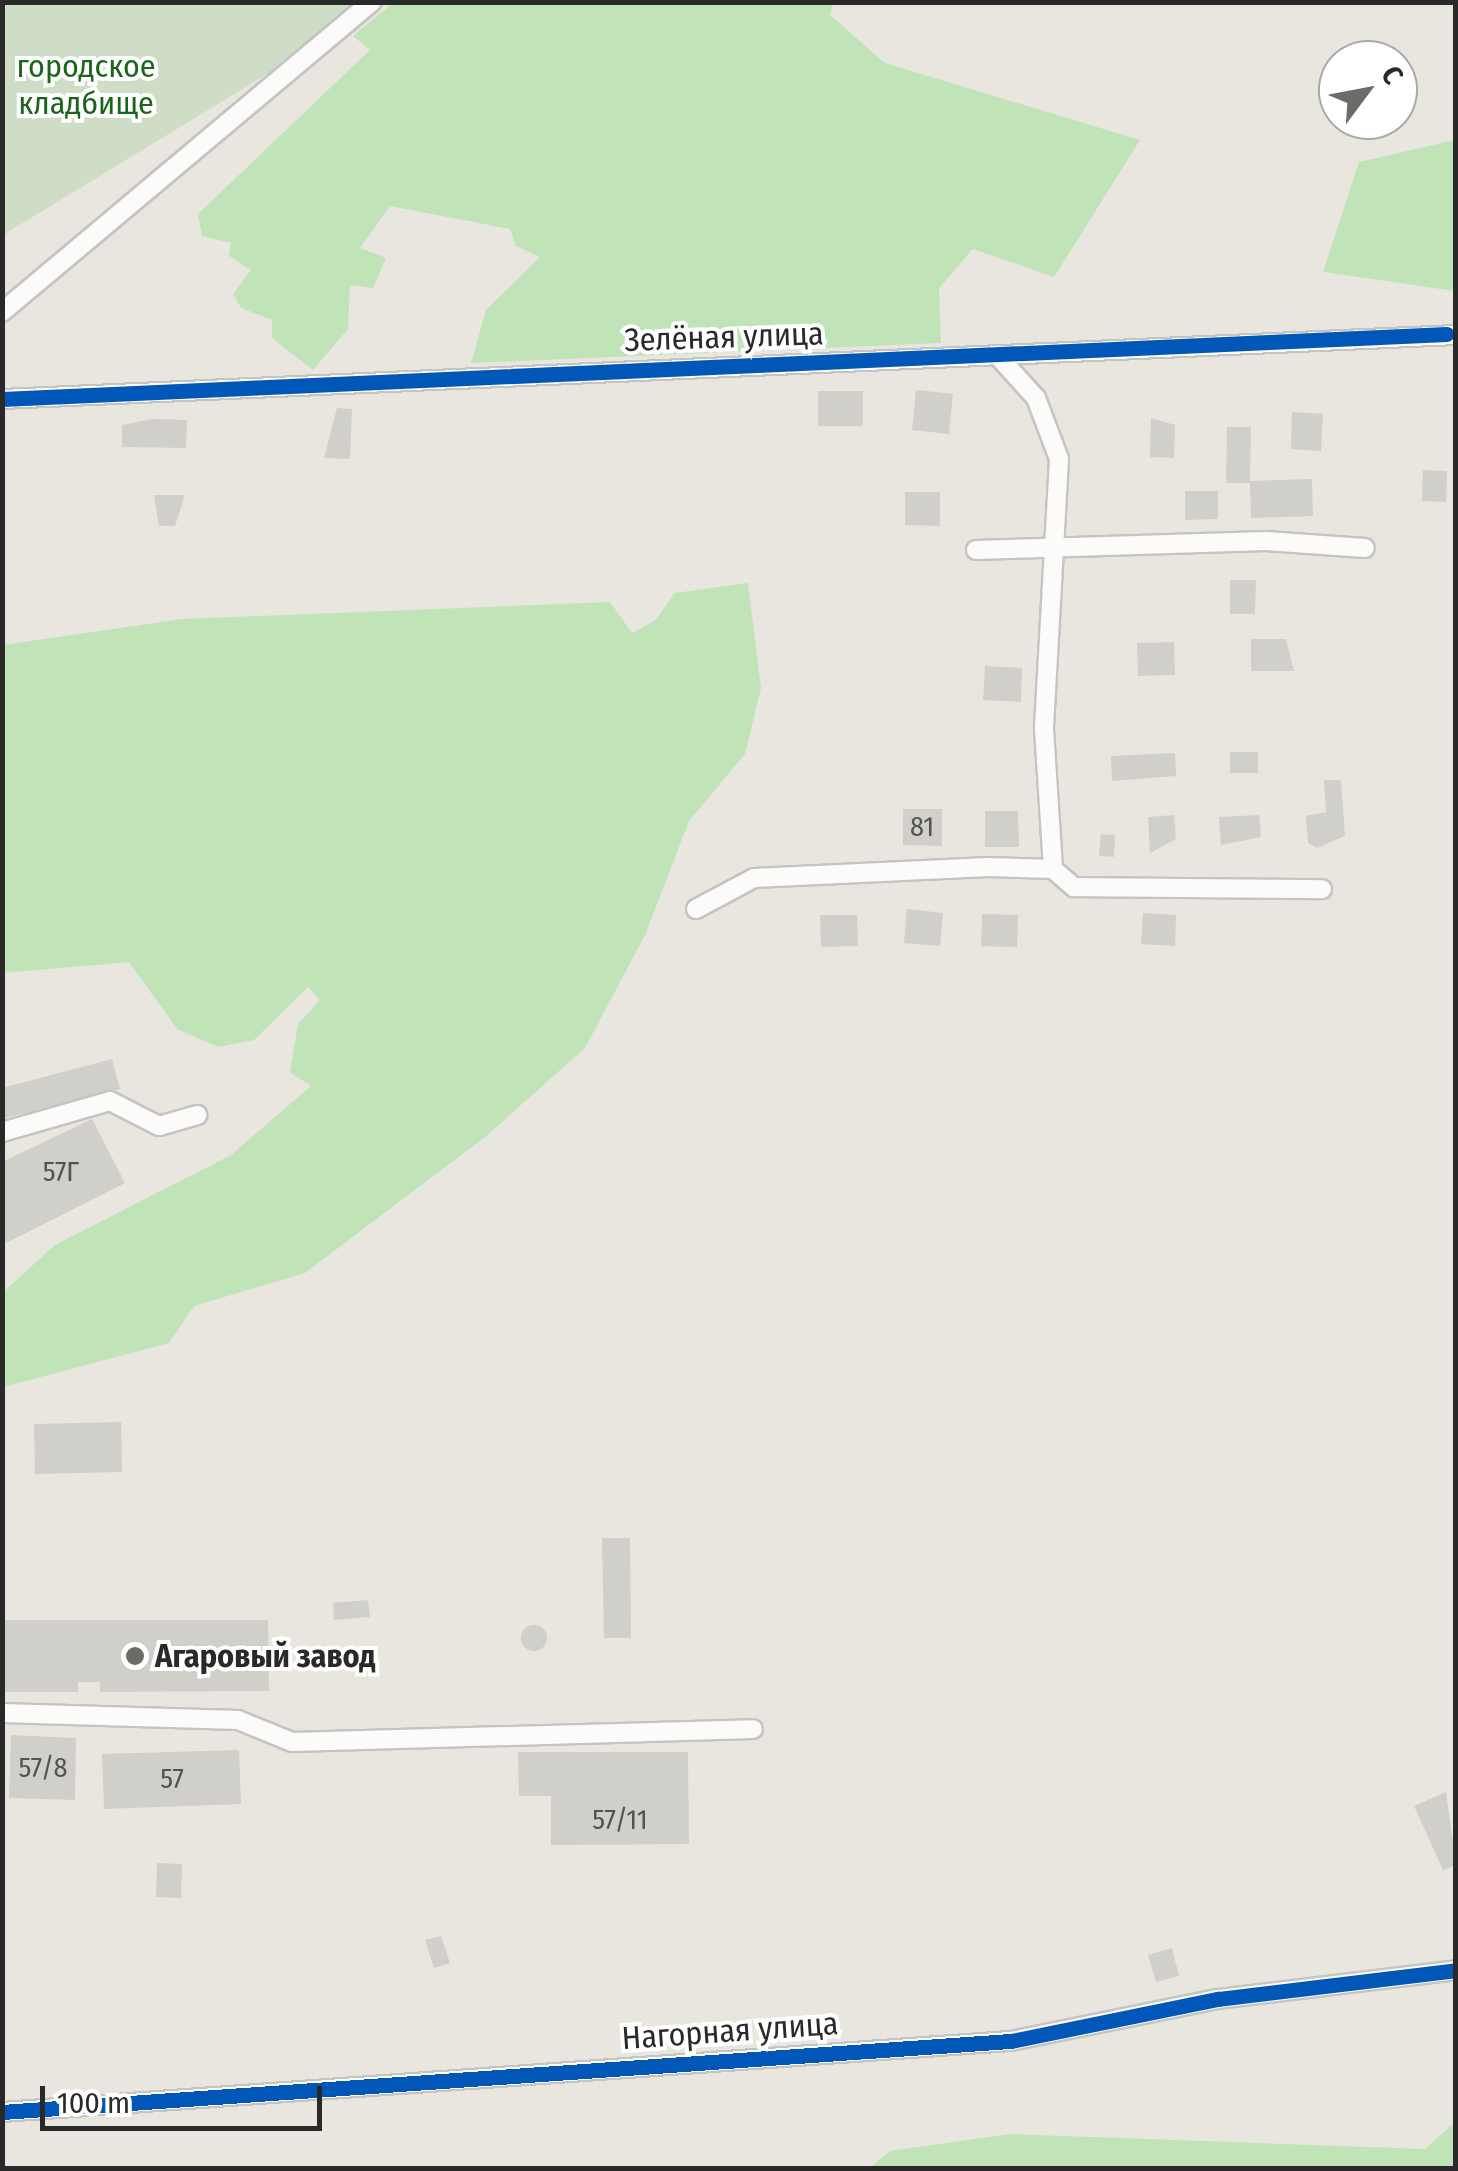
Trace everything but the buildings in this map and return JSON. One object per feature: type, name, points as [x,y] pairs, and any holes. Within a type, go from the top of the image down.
[{"type":"street","points":[[2,312],[372,2]]},
{"type":"street","name":"Зелёная улица","points":[[2,400],[1451,334]]},
{"type":"street","points":[[997,355],[1036,398],[1060,459],[1044,729],[1053,869]]},
{"type":"street","points":[[976,550],[1057,552],[1266,541],[1365,548]]},
{"type":"street","points":[[696,910],[754,878],[1053,869],[1074,887],[1322,889]]},
{"type":"street","points":[[2,1132],[110,1101],[160,1126],[197,1115]]},
{"type":"street","points":[[2,1713],[238,1720],[292,1742],[752,1729]]},
{"type":"street","name":"Нагорная улица","points":[[2,2112],[1011,2041],[1218,2000],[1456,1970]]},
{"type":"green space","name":"городское кладбище","points":[[3,3],[367,3],[298,55],[3,235]]},
{"type":"green space","points":[[393,3],[833,3],[830,15],[885,63],[1140,140],[1054,277],[973,249],[939,288],[941,343],[471,363],[486,310],[540,257],[516,246],[510,229],[390,206],[360,248],[386,258],[373,288],[350,285],[348,329],[313,370],[272,338],[272,320],[241,308],[233,294],[251,270],[229,256],[231,243],[202,236],[198,214],[370,50],[353,36]]},
{"type":"green space","points":[[1455,140],[1455,291],[1323,272],[1359,162]]},
{"type":"green space","points":[[748,583],[761,688],[745,754],[689,821],[645,935],[585,1048],[485,1137],[305,1273],[194,1306],[169,1343],[3,1387],[3,1292],[55,1245],[231,1155],[311,1086],[290,1072],[298,1024],[320,1000],[308,987],[254,1040],[218,1047],[177,1029],[129,962],[3,973],[3,645],[182,619],[610,602],[632,633],[656,620],[675,593]]},
{"type":"green space","points":[[1455,2122],[1455,2168],[869,2168],[890,2151],[1010,2134],[1425,2149]]},
{"type":"cycle path","points":[[2,399],[1447,334]]},
{"type":"cycle path","points":[[2,2112],[1011,2041],[1218,1999],[1456,1970]]},
{"type":"place","name":"Агаровый завод","points":[[135,1656]]}]
